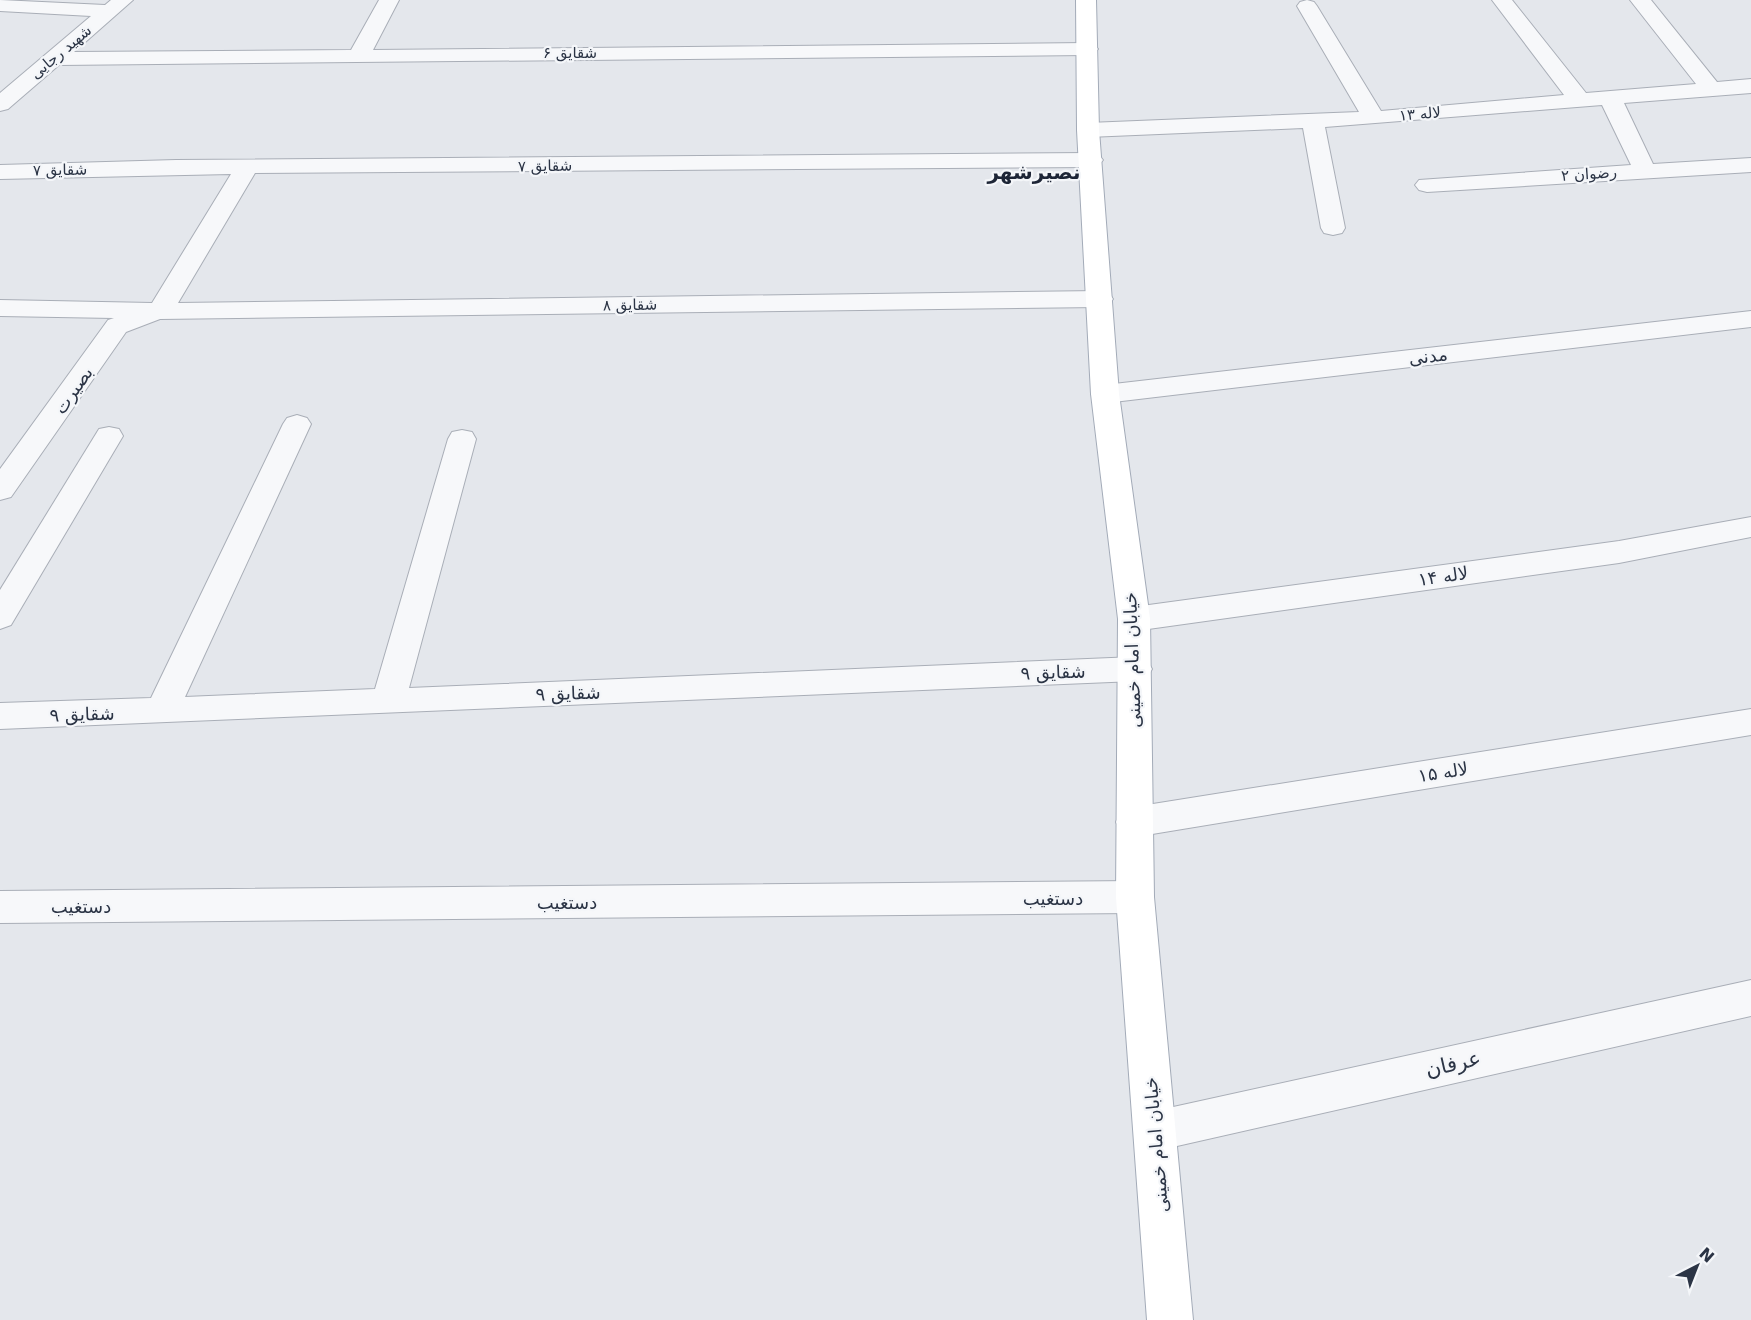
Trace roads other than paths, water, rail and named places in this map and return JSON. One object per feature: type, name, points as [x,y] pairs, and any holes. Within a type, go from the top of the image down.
[{"type":"main road","name":"خیابان امام خمینی","points":[[1086,0],[1090,145],[1106,394],[1134,619],[1135,897],[1170,1320]]},
{"type":"street","points":[[359,55],[389,0]]},
{"type":"street","points":[[1502,0],[1580,101]]},
{"type":"street","points":[[1640,0],[1712,90]]},
{"type":"street","points":[[0,5],[116,6]]},
{"type":"street","name":"شهید رجایی","points":[[0,104],[116,6]]},
{"type":"street","points":[[1307,6],[1374,118]]},
{"type":"street","name":"شقایق ۶","points":[[53,59],[1086,49]]},
{"type":"street","name":"لاله ۱۳","points":[[1090,145],[1313,121],[1374,118],[1751,86]]},
{"type":"street","points":[[1610,98],[1645,171]]},
{"type":"street","points":[[1313,121],[1333,228]]},
{"type":"street","name":"شقایق ۷","points":[[0,172],[176,167],[246,168],[1090,145]]},
{"type":"street","name":"رضوان ۲","points":[[1426,185],[1751,165]]},
{"type":"street","points":[[160,311],[246,168]]},
{"type":"street","name":"شقایق ۸","points":[[0,308],[160,311],[1100,299]]},
{"type":"street","name":"بصیرت","points":[[0,490],[117,326],[160,311]]},
{"type":"street","name":"مدنی","points":[[1106,394],[1751,319]]},
{"type":"street","points":[[162,711],[297,424]]},
{"type":"street","points":[[0,617],[109,436]]},
{"type":"street","points":[[388,701],[462,439]]},
{"type":"street","name":"لاله ۱۴","points":[[1134,619],[1619,552],[1751,527]]},
{"type":"street","name":"شقایق ۹","points":[[0,716],[1135,669]]},
{"type":"street","name":"لاله ۱۵","points":[[1134,822],[1751,722]]},
{"type":"street","name":"دستغیب","points":[[0,907],[1135,897]]},
{"type":"street","name":"عرفان","points":[[1155,1131],[1751,998]]},
{"type":"district","name":"نصیرشهر","points":[[1034,172]]}]
